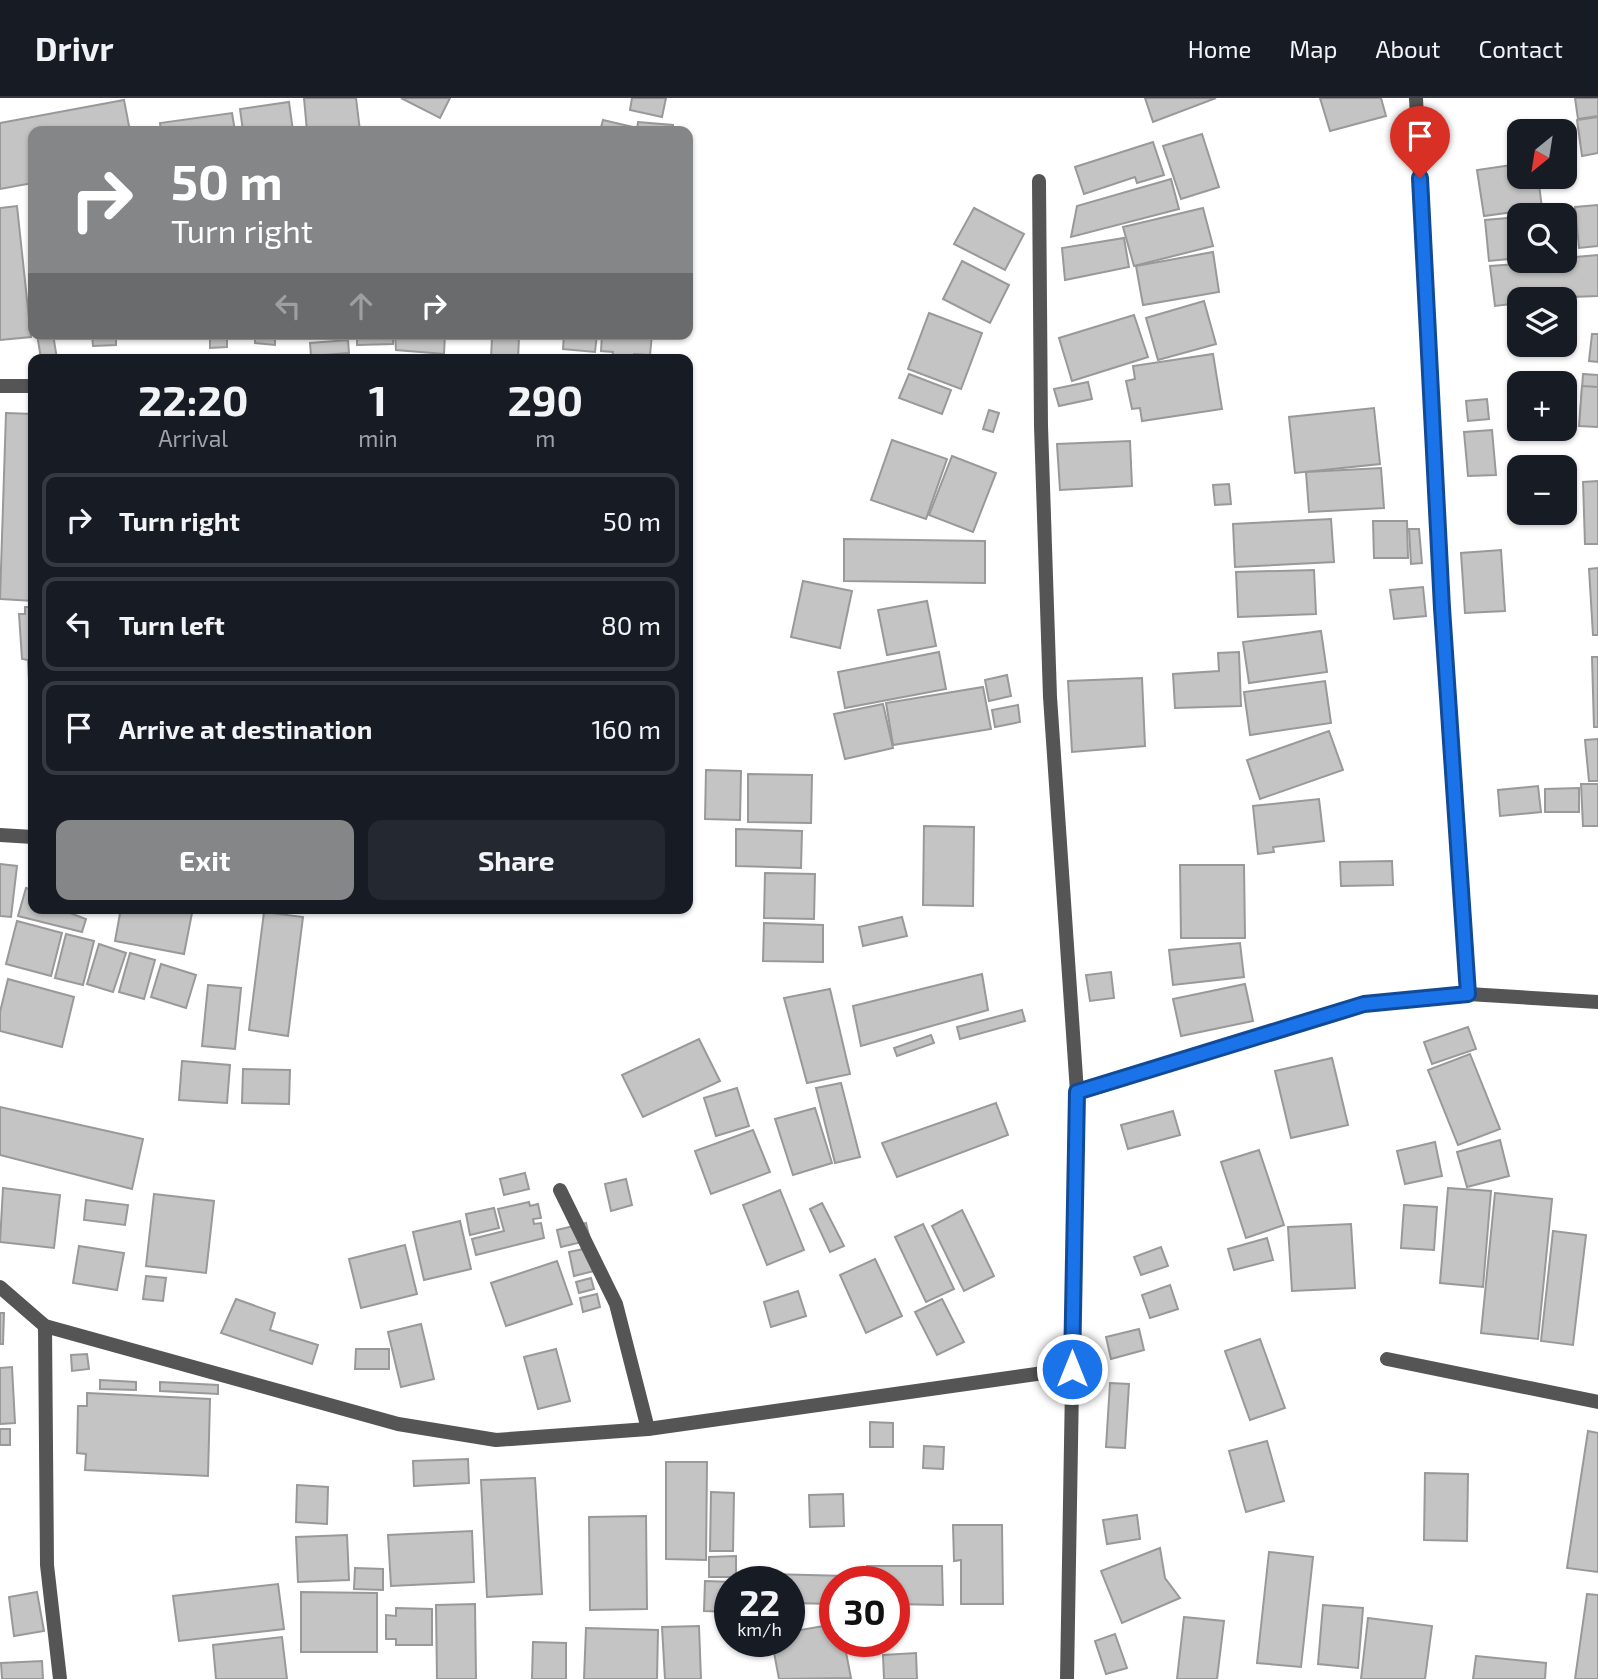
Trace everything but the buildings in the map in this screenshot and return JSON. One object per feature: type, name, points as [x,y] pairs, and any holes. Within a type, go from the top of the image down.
[{"type":"street","points":[[1416,98],[1442,608],[1468,994]]},
{"type":"street","points":[[1039,181],[1041,426],[1049,696],[1077,1092],[1066,1679]]},
{"type":"street","points":[[0,386],[28,386]]},
{"type":"street","points":[[0,835],[28,837]]},
{"type":"street","points":[[1077,1092],[1364,1004],[1468,994],[1598,1002]]},
{"type":"street","points":[[560,1190],[616,1304],[648,1429]]},
{"type":"street","points":[[0,1287],[45,1326],[398,1424],[496,1440],[648,1429],[1072,1369]]},
{"type":"street","points":[[45,1326],[47,1565],[60,1679]]},
{"type":"street","points":[[1387,1359],[1598,1402]]},
{"type":"route","points":[[1072,1369],[1077,1092],[1364,1004],[1468,994],[1442,608],[1420,178]]}]
